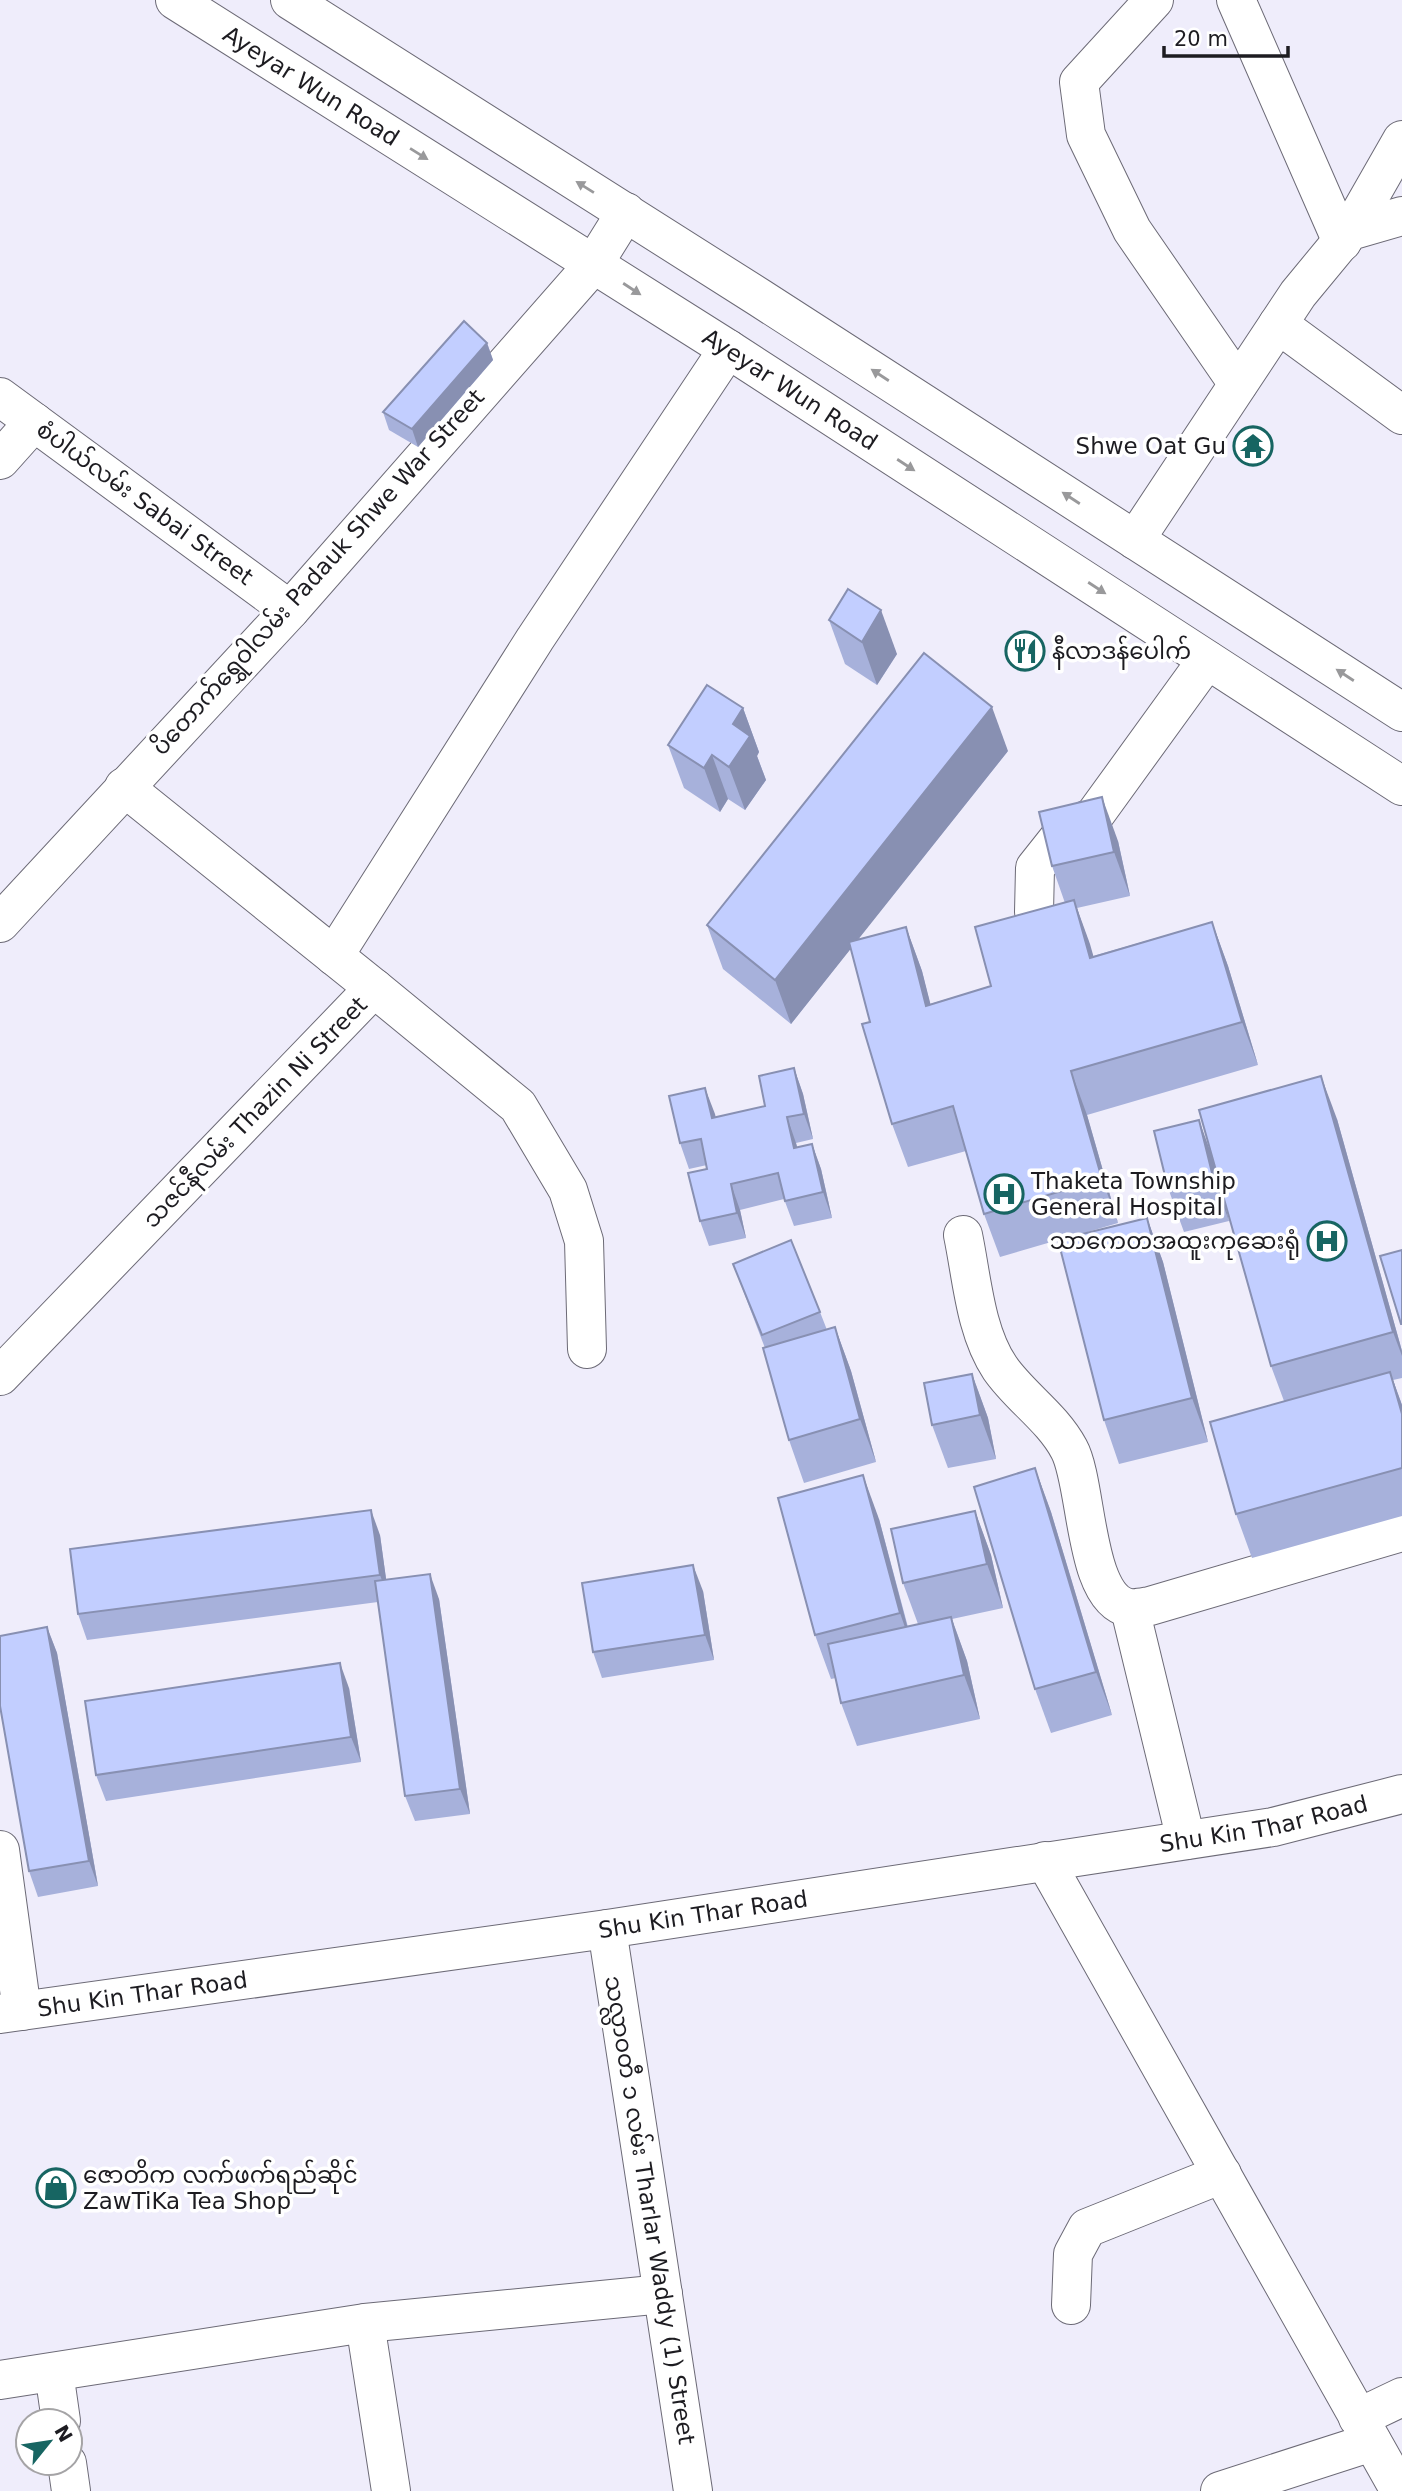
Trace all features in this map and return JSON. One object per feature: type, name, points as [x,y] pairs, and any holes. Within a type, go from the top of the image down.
[{"type":"street","name":"Ayeyar Wun Road","points":[[175,0],[728,349],[1402,786]]},
{"type":"street","points":[[290,0],[626,212],[1402,712]]},
{"type":"street","points":[[1154,0],[1079,82],[1086,135],[1132,230],[1238,384]]},
{"type":"street","points":[[1237,0],[1346,236]]},
{"type":"street","points":[[1135,540],[1298,294],[1346,236],[1402,140]]},
{"type":"street","name":"ပိတောက်ရွှေဝါလမ်း Padauk Shwe War Street","points":[[0,923],[290,610],[593,265],[626,212]]},
{"type":"street","points":[[1346,236],[1402,216]]},
{"type":"street","points":[[1278,324],[1402,415]]},
{"type":"street","points":[[334,956],[528,650],[728,349]]},
{"type":"street","name":"စံပါယ်လမ်း Sabai Street","points":[[0,397],[290,610]]},
{"type":"street","points":[[0,460],[34,422]]},
{"type":"street","points":[[1034,912],[1035,868],[1062,834],[1094,816],[1208,660]]},
{"type":"street","name":"သဇင်နီလမ်း Thazin Ni Street","points":[[0,1376],[374,988],[124,787]]},
{"type":"street","points":[[374,988],[518,1107],[568,1189],[584,1241],[587,1349]]},
{"type":"street","points":[[963,1234],[985,1343],[1001,1369],[1058,1431],[1071,1451],[1097,1569],[1105,1590],[1121,1605],[1130,1609],[1150,1606],[1402,1532]]},
{"type":"street","points":[[1130,1609],[1186,1840]]},
{"type":"street","name":"Shu Kin Thar Road","points":[[11,2013],[607,1929],[1273,1827],[1402,1794]]},
{"type":"street","points":[[0,1850],[11,2013]]},
{"type":"street","points":[[1045,1861],[1400,2491]]},
{"type":"street","name":"သလ္လာဝတီ ၁ လမ်း Tharlar Waddy (1) Street","points":[[607,1929],[693,2491]]},
{"type":"street","points":[[1071,2305],[1073,2254],[1087,2228],[1222,2174]]},
{"type":"street","points":[[0,2380],[365,2323],[663,2294]]},
{"type":"street","points":[[365,2323],[391,2491]]},
{"type":"street","points":[[54,2372],[59,2407]]},
{"type":"street","points":[[1220,2491],[1365,2430],[1402,2397]]},
{"type":"building","points":[[464,321],[487,343],[412,429],[383,412]]},
{"type":"building","points":[[848,589],[881,610],[862,642],[829,620]]},
{"type":"building","points":[[924,653],[992,707],[775,980],[707,925]]},
{"type":"building","points":[[707,685],[743,708],[733,724],[750,736],[729,767],[712,755],[704,768],[668,745]]},
{"type":"building","points":[[1102,797],[1114,852],[1052,866],[1039,812]]},
{"type":"building","points":[[1074,900],[1090,958],[1212,922],[1242,1022],[1071,1071],[1102,1179],[984,1214],[953,1106],[892,1124],[862,1024],[870,1022],[849,942],[906,927],[926,1006],[991,986],[975,927]]},
{"type":"building","points":[[794,1068],[804,1114],[787,1117],[794,1148],[812,1144],[823,1192],[785,1201],[778,1173],[731,1184],[737,1213],[700,1221],[688,1173],[707,1169],[701,1139],[680,1143],[669,1096],[705,1088],[712,1118],[765,1106],[759,1076]]},
{"type":"building","points":[[1321,1076],[1393,1332],[1271,1366],[1199,1110]]},
{"type":"building","points":[[1199,1120],[1213,1177],[1168,1188],[1154,1131]]},
{"type":"building","points":[[1147,1218],[1192,1398],[1104,1420],[1058,1240]]},
{"type":"building","points":[[791,1240],[820,1312],[762,1335],[733,1264]]},
{"type":"building","points":[[1402,1250],[1402,1324],[1401,1324],[1380,1256]]},
{"type":"building","points":[[835,1327],[860,1419],[789,1440],[763,1348]]},
{"type":"building","points":[[1390,1372],[1402,1414],[1402,1468],[1236,1514],[1210,1422]]},
{"type":"building","points":[[972,1374],[980,1415],[932,1425],[924,1383]]},
{"type":"building","points":[[1035,1468],[1096,1672],[1035,1689],[974,1487]]},
{"type":"building","points":[[863,1475],[900,1613],[815,1635],[778,1498]]},
{"type":"building","points":[[371,1510],[380,1575],[78,1614],[70,1549]]},
{"type":"building","points":[[975,1511],[987,1564],[903,1583],[891,1529]]},
{"type":"building","points":[[693,1565],[705,1635],[593,1652],[582,1583]]},
{"type":"building","points":[[430,1574],[460,1789],[405,1796],[375,1581]]},
{"type":"building","points":[[951,1617],[964,1675],[841,1703],[828,1644]]},
{"type":"building","points":[[47,1627],[89,1861],[29,1871],[0,1706],[0,1636]]},
{"type":"building","points":[[340,1663],[351,1737],[96,1775],[85,1701]]},
{"type":"place","name":"Shwe Oat Gu","points":[[1253,446]]},
{"type":"place","name":"နီလာဒန်ပေါက်","points":[[1025,651]]},
{"type":"place","name":"Thaketa Township General Hospital","points":[[1004,1194]]},
{"type":"place","name":"သာကေတအထူးကုဆေးရုံ","points":[[1327,1241]]},
{"type":"place","name":"ဇောတိက လက်ဖက်ရည်ဆိုင် ZawTiKa Tea Shop","points":[[56,2188]]}]
